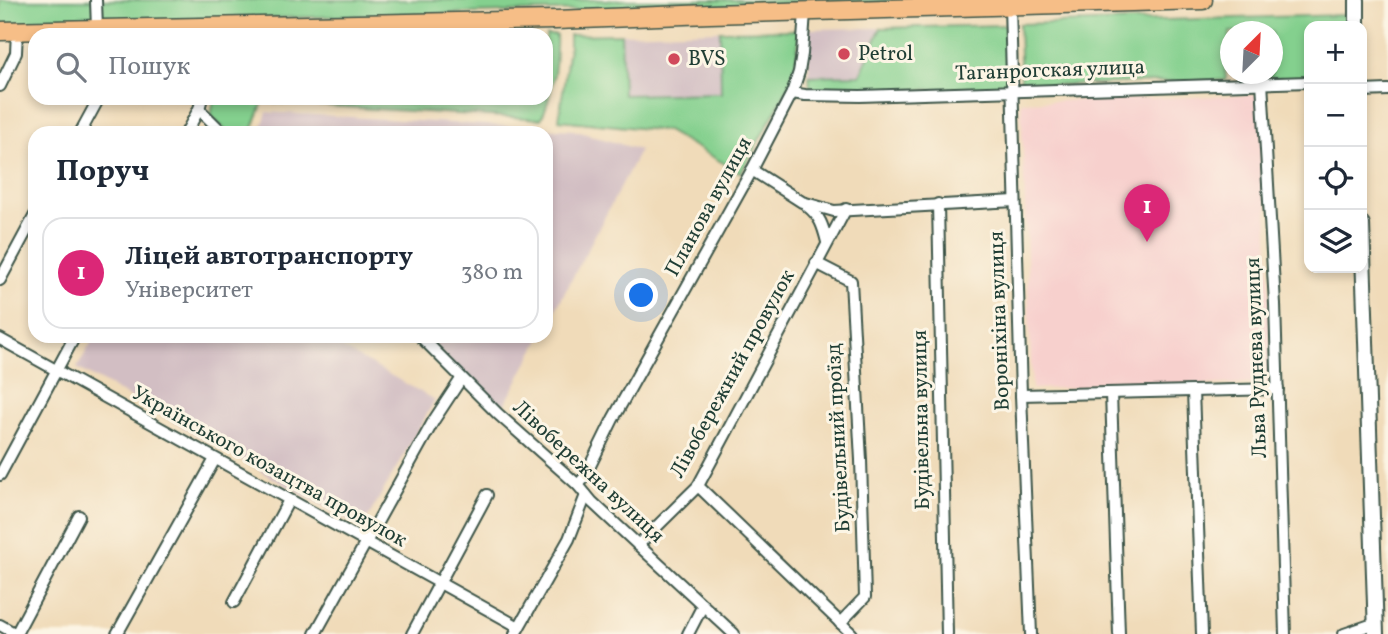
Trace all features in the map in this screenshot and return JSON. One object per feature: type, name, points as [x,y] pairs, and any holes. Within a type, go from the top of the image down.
[{"type":"highway","points":[[278,28],[1203,0]]},
{"type":"highway","points":[[8,31],[28,31]]},
{"type":"street","points":[[96,0],[97,28]]},
{"type":"street","points":[[1357,0],[1357,21]]},
{"type":"street","name":"Вороніхіна вулиця","points":[[1010,6],[1031,634]]},
{"type":"street","name":"Планова вулиця","points":[[578,485],[792,93],[802,54],[804,12]]},
{"type":"street","points":[[0,86],[16,53],[8,31]]},
{"type":"street","name":"Таганрогская улица","points":[[1283,82],[1304,82]]},
{"type":"street","name":"Таганрогская улица","points":[[792,93],[860,96],[1220,84]]},
{"type":"street","name":"Льва Руднєва вулиця","points":[[1262,84],[1275,304],[1285,634]]},
{"type":"street","points":[[1367,91],[1388,90]]},
{"type":"street","points":[[84,126],[95,105]]},
{"type":"street","points":[[190,126],[200,105]]},
{"type":"street","points":[[202,105],[218,126]]},
{"type":"street","points":[[752,170],[817,214],[827,242]]},
{"type":"street","points":[[802,202],[834,211],[1015,201]]},
{"type":"street","name":"Будівельна вулиця","points":[[938,204],[947,634]]},
{"type":"street","name":"Лівобережний провулок","points":[[638,545],[698,486],[846,209]]},
{"type":"street","points":[[0,280],[28,228]]},
{"type":"street","name":"Будівельний проїзд","points":[[816,263],[851,281],[865,597],[840,623]]},
{"type":"street","points":[[1344,634],[1379,621],[1364,273]]},
{"type":"street","name":"Українського козацтва провулок","points":[[0,339],[440,584],[517,631]]},
{"type":"street","points":[[0,475],[71,343]]},
{"type":"street","name":"Лівобережна вулиця","points":[[427,343],[461,379],[578,485],[734,634]]},
{"type":"street","points":[[315,634],[434,421],[461,379]]},
{"type":"street","points":[[1021,395],[1278,389]]},
{"type":"street","points":[[1194,391],[1202,634]]},
{"type":"street","points":[[1111,393],[1119,634]]},
{"type":"street","points":[[117,634],[215,459]]},
{"type":"street","points":[[698,486],[852,634]]},
{"type":"street","points":[[412,634],[487,495]]},
{"type":"street","points":[[517,631],[569,539],[586,495]]},
{"type":"street","points":[[234,603],[289,500]]},
{"type":"street","points":[[0,625],[16,634],[79,516]]},
{"type":"street","points":[[688,634],[703,606]]},
{"type":"shaded area","points":[[881,28],[860,75],[809,76],[808,29]]},
{"type":"shaded area","points":[[720,31],[722,93],[622,95],[621,34]]},
{"type":"shaded area","points":[[1264,95],[1272,383],[1032,389],[1021,102]]},
{"type":"shaded area","points":[[267,112],[505,126],[262,126]]},
{"type":"shaded area","points":[[553,129],[573,130],[640,150],[553,315]]},
{"type":"shaded area","points":[[91,343],[333,343],[435,400],[362,528],[77,368]]},
{"type":"shaded area","points":[[431,343],[538,343],[505,404],[494,406]]},
{"type":"green space","points":[[0,0],[987,0],[0,25]]},
{"type":"green space","points":[[1346,15],[1347,21],[1304,21],[1304,77],[1283,78],[1283,21],[1220,21],[1220,80],[1021,86],[1019,24]]},
{"type":"green space","points":[[1005,25],[1007,87],[823,93],[810,88],[809,76],[860,75],[881,28]]},
{"type":"green space","points":[[800,30],[794,77],[741,173],[667,131],[559,120],[569,35],[621,34],[623,95],[721,93],[720,31]]},
{"type":"green space","points":[[553,35],[556,35],[553,78]]},
{"type":"green space","points":[[213,105],[262,105],[254,126],[221,126],[211,116]]},
{"type":"green space","points":[[312,105],[546,105],[541,119]]},
{"type":"place","name":"Petrol","points":[[844,54]]},
{"type":"place","name":"BVS","points":[[674,59]]},
{"type":"place","name":"Ліцей автотранспорту","points":[[1147,242]]}]
